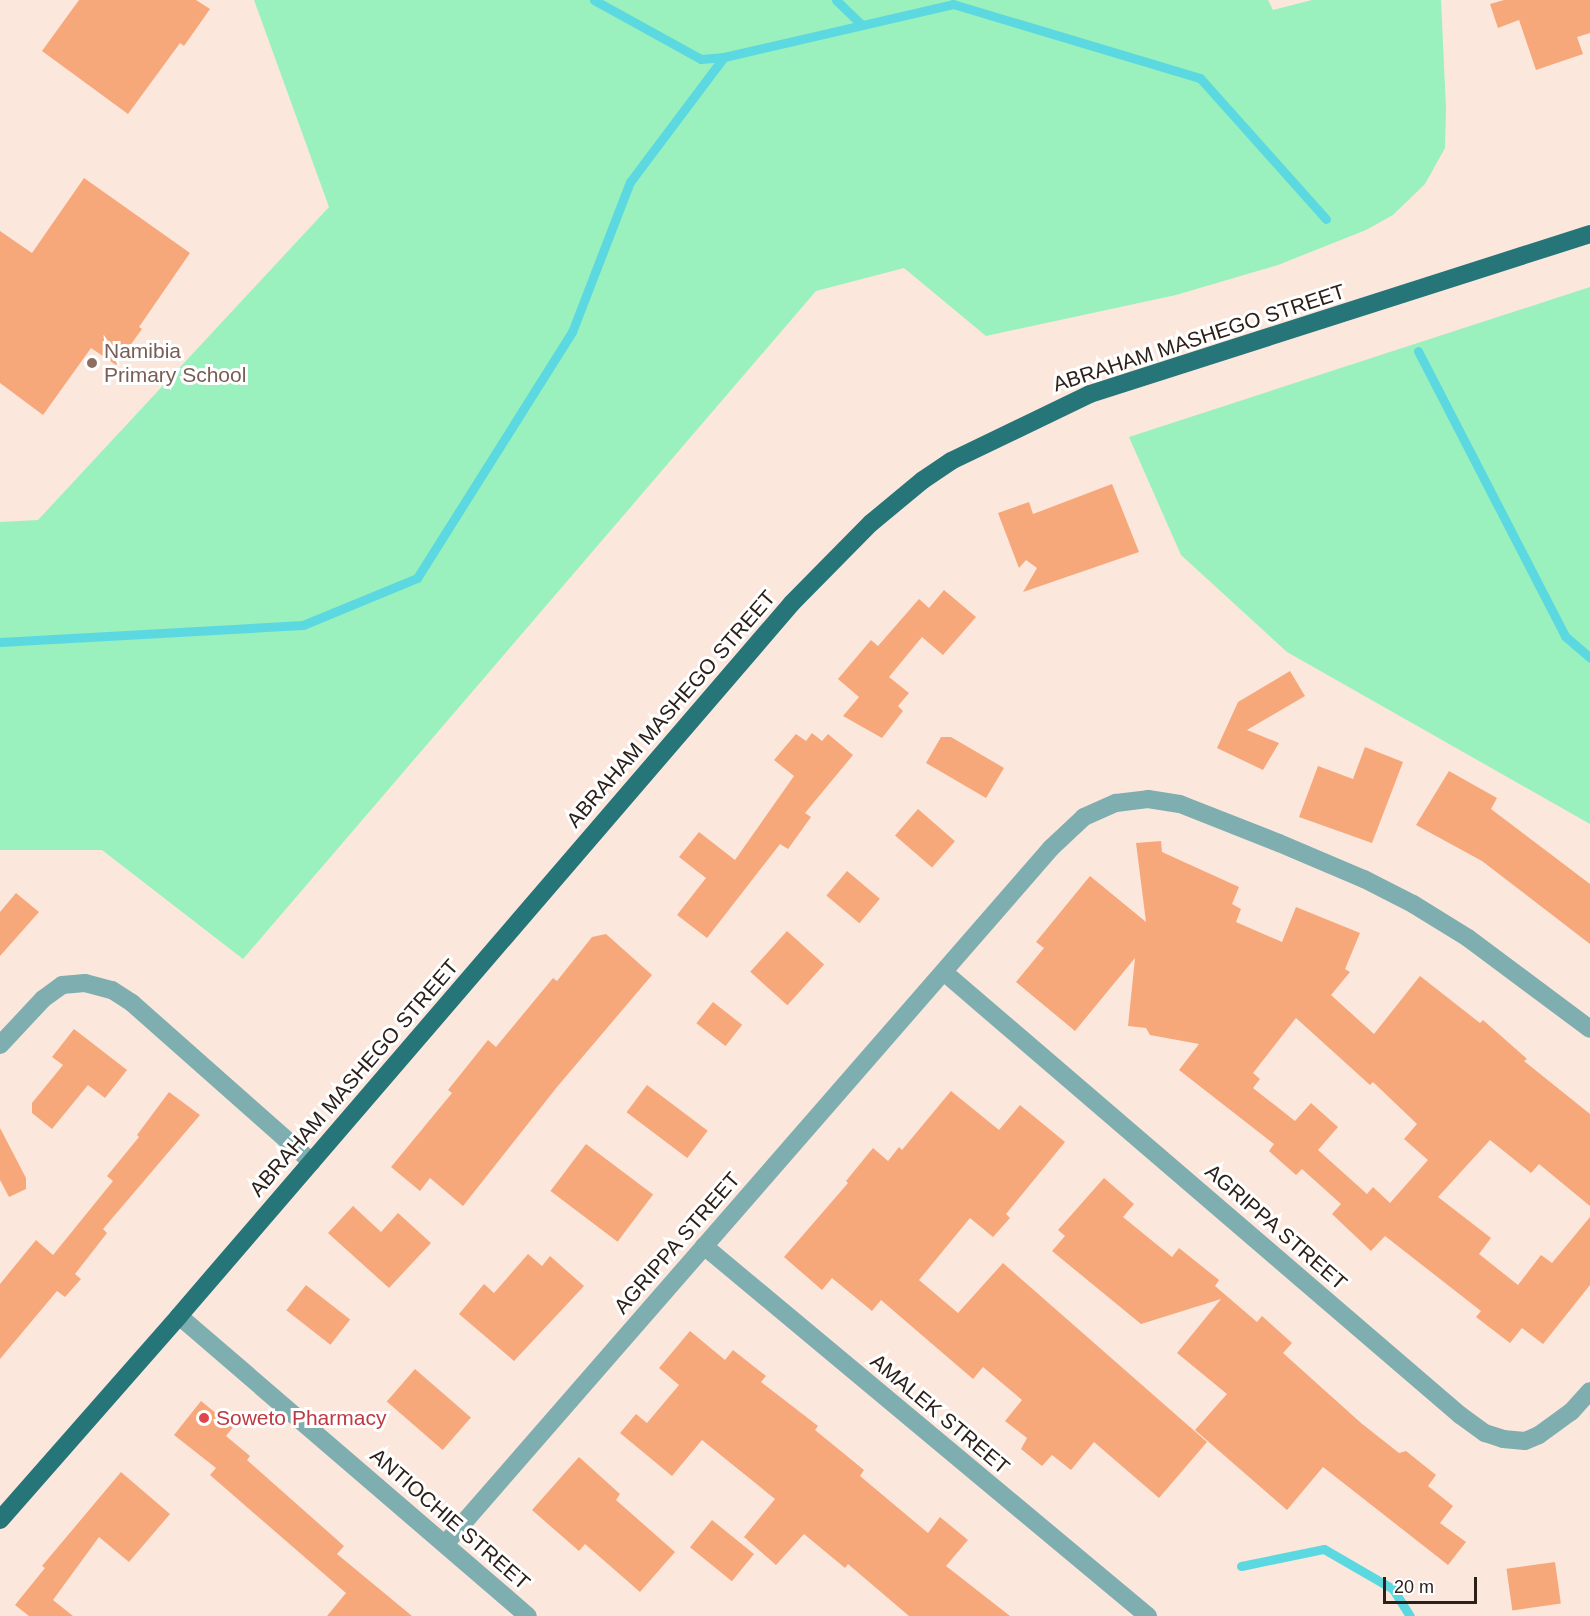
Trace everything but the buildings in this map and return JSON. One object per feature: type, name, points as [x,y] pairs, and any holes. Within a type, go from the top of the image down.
[{"type":"main road","name":"ABRAHAM MASHEGO STREET","points":[[0,1520],[179,1316],[792,603],[871,523],[923,480],[951,461],[1090,394],[1590,234]]},
{"type":"street","name":"AGRIPPA STREET","points":[[445,1544],[945,973],[1051,848],[1083,817],[1116,803],[1148,800],[1180,804],[1364,879],[1413,904],[1468,938],[1590,1029]]},
{"type":"street","name":"AGRIPPA STREET","points":[[945,973],[1451,1407],[1485,1433],[1503,1439],[1525,1441],[1555,1425],[1590,1391]]},
{"type":"street","points":[[0,1045],[43,999],[62,985],[85,983],[112,990],[132,1003],[312,1162]]},
{"type":"street","name":"AMALEK STREET","points":[[704,1246],[1148,1616]]},
{"type":"street","name":"ANTIOCHIE STREET","points":[[179,1316],[528,1616]]},
{"type":"green space","points":[[254,0],[1268,0],[1273,10],[1312,0],[1441,0],[1446,109],[1445,148],[1425,184],[1393,215],[1366,230],[1278,265],[1176,295],[986,336],[904,268],[816,291],[243,959],[102,850],[0,850],[0,522],[38,520],[329,207]]},
{"type":"green space","points":[[1590,287],[1590,824],[1287,652],[1181,555],[1129,437]]},
{"type":"waterway","points":[[594,0],[701,59],[724,57]]},
{"type":"waterway","points":[[836,0],[862,25]]},
{"type":"waterway","points":[[0,642],[303,625],[417,578],[572,332],[630,182],[724,57],[953,4],[1200,78],[1326,219]]},
{"type":"waterway","points":[[1418,351],[1565,636],[1590,658]]},
{"type":"waterway","points":[[1241,1566],[1324,1549],[1393,1589],[1410,1616]]},
{"type":"place","name":"Namibia Primary School","points":[[92,363]]},
{"type":"place","name":"Soweto Pharmacy","points":[[204,1418]]}]
